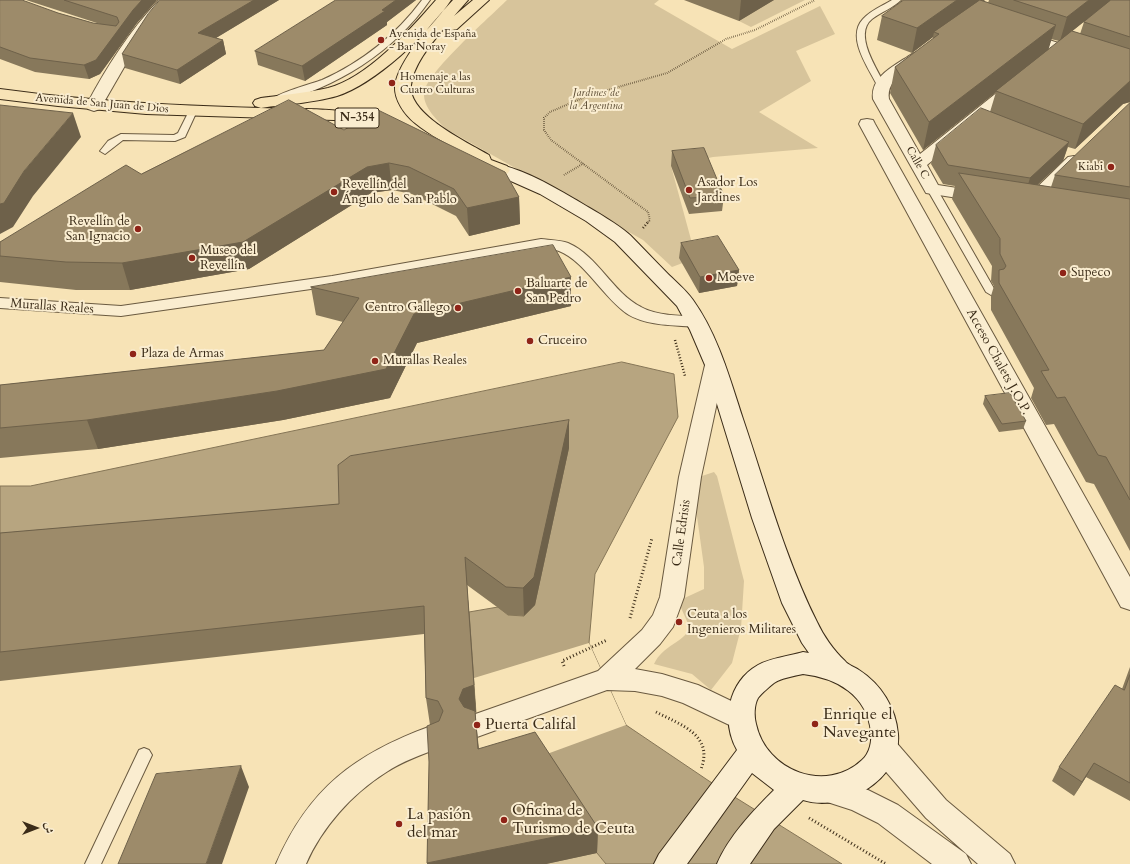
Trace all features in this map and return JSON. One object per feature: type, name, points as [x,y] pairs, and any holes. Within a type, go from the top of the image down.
[{"type":"highway","name":"Avenida de San Juan de Dios","points":[[198,112],[332,92],[356,82],[374,70],[420,27],[444,0]]},
{"type":"highway","points":[[461,0],[435,31],[405,76],[403,85],[407,103],[412,112],[431,128],[501,170]]},
{"type":"highway","points":[[416,59],[482,0]]},
{"type":"highway","name":"Avenida de San Juan de Dios","points":[[0,94],[94,106],[198,112],[344,116],[388,126],[402,132]]},
{"type":"highway","points":[[423,140],[501,170]]},
{"type":"street","points":[[94,106],[121,58],[153,14],[167,0]]},
{"type":"street","points":[[1006,30],[1130,71]]},
{"type":"street","points":[[882,85],[928,49]]},
{"type":"street","points":[[918,164],[982,122],[1027,77]]},
{"type":"street","name":"Calle C","points":[[882,85],[879,94],[881,99],[932,189],[1052,208]]},
{"type":"street","name":"Acceso Chalets J.O.P.","points":[[867,124],[1130,600]]},
{"type":"street","points":[[1014,202],[1075,154]]},
{"type":"street","points":[[501,170],[546,190],[592,217],[622,238],[685,303],[715,365],[764,518],[795,603],[811,636],[836,670]]},
{"type":"street","name":"Murallas Reales","points":[[0,303],[121,311],[332,281],[541,244],[552,244],[571,250],[578,255],[611,291],[635,311],[653,318],[695,322]]},
{"type":"street","name":"Calle Edrisis","points":[[477,725],[607,678],[651,637],[664,620],[672,597],[690,477],[715,365]]},
{"type":"street","points":[[828,790],[856,782],[868,775],[878,763],[884,749],[886,734],[883,718],[876,703],[866,690],[852,678],[820,664],[803,663],[786,665],[770,670],[758,678],[748,690],[742,703],[740,718],[743,735],[751,752],[763,766],[778,778],[797,786],[828,790],[858,799],[888,814],[956,864]]},
{"type":"street","name":"Calle Edrisis","points":[[607,678],[635,680],[662,685],[689,693],[740,718]]},
{"type":"street","points":[[291,864],[294,854],[320,814],[352,781],[390,755],[431,738]]},
{"type":"street","points":[[884,749],[909,780],[936,809],[1000,864]]},
{"type":"street","points":[[669,864],[751,752]]},
{"type":"street","points":[[732,864],[764,820],[797,786]]},
{"type":"lane","name":"Avenida de San Juan de Dios","points":[[266,103],[319,84],[347,70],[391,38],[407,23],[426,0]]},
{"type":"lane","points":[[882,85],[861,44],[860,32],[865,21],[897,0]]},
{"type":"lane","points":[[105,152],[111,143],[121,136],[175,138],[182,135],[198,112]]},
{"type":"lane","points":[[932,189],[991,292]]},
{"type":"lane","points":[[93,864],[144,755]]},
{"type":"path","points":[[622,238],[648,224],[650,216],[648,212],[584,163],[551,140],[544,130],[544,118],[550,112],[587,96],[667,73],[726,39],[755,30],[815,0]]},
{"type":"path","points":[[663,319],[674,340],[686,380]]},
{"type":"path","points":[[628,623],[653,532]]},
{"type":"path","points":[[562,661],[612,638]]},
{"type":"path","points":[[650,709],[690,731],[702,742],[706,757],[700,772]]},
{"type":"path","points":[[803,815],[886,864]]},
{"type":"green space","name":"Jardines de la Argentina","points":[[507,0],[659,0],[654,4],[732,49],[820,6],[835,34],[796,51],[811,81],[759,112],[818,148],[713,157],[671,166],[696,258],[672,267],[643,240],[446,129],[428,108],[424,98],[424,93],[427,84],[435,73],[446,59]]},
{"type":"green space","points":[[774,0],[805,0],[751,27],[739,21]]},
{"type":"green space","points":[[714,472],[717,476],[744,581],[741,628],[732,663],[711,690],[692,674],[654,664],[662,652],[683,637],[690,628],[678,601],[704,589],[704,567],[695,502],[702,476]]},
{"type":"green space","points":[[597,853],[606,864],[546,864]]},
{"type":"shaded area","points":[[622,362],[674,374],[678,417],[595,574],[589,643],[626,725],[709,781],[842,864],[606,864],[477,725],[469,612],[498,607],[508,615],[524,616],[343,505],[0,563],[0,486],[30,486]]},
{"type":"pier","points":[[589,643],[626,725],[536,758],[481,776],[474,678]]},
{"type":"building","points":[[0,0],[22,0],[58,13],[93,23],[116,26],[119,22],[117,17],[64,0],[142,0],[96,60],[84,65],[30,58],[0,47]]},
{"type":"building","points":[[160,0],[254,0],[198,33],[223,40],[177,70],[122,54],[148,14]]},
{"type":"building","points":[[336,0],[396,0],[382,10],[385,11],[302,66],[255,51]]},
{"type":"building","points":[[904,0],[957,0],[917,28],[882,16]]},
{"type":"building","points":[[980,0],[1056,25],[929,122],[895,67],[939,34],[934,32]]},
{"type":"building","points":[[1014,0],[1089,0],[1067,17]]},
{"type":"building","points":[[1111,0],[1130,0],[1130,37],[1084,22]]},
{"type":"building","points":[[1072,31],[1130,49],[1130,81],[1083,124],[996,91]]},
{"type":"building","points":[[289,100],[344,130],[378,110],[505,172],[519,197],[467,208],[454,189],[409,167],[389,163],[367,167],[243,242],[122,263],[66,262],[0,256],[0,242],[126,165],[141,174]]},
{"type":"building","points":[[1130,103],[1130,187],[1055,175]]},
{"type":"building","points":[[0,105],[73,113],[24,171],[4,203],[0,204]]},
{"type":"building","points":[[981,108],[1069,142],[1030,178],[948,165],[936,145]]},
{"type":"building","points":[[704,148],[724,196],[690,198],[672,151]]},
{"type":"building","points":[[959,173],[1130,199],[1130,500],[1106,457],[1098,455],[1065,397],[1057,398],[1041,371],[1049,370],[999,283],[999,270],[1004,269],[1006,266],[1000,254],[1000,239]]},
{"type":"building","points":[[718,236],[739,270],[700,277],[681,243]]},
{"type":"building","points":[[553,245],[571,277],[414,314],[386,369],[277,391],[87,420],[0,428],[0,385],[324,350],[359,298],[311,287]]},
{"type":"building","points":[[1010,393],[1026,421],[1002,424],[985,396]]},
{"type":"building","points":[[569,420],[534,577],[523,588],[506,587],[465,557],[474,685],[463,689],[459,699],[464,707],[475,711],[478,749],[535,732],[598,828],[427,863],[429,762],[427,726],[439,721],[443,711],[438,701],[426,698],[424,606],[0,652],[0,533],[339,504],[338,465],[350,456]]},
{"type":"building","points":[[1130,675],[1130,783],[1094,763],[1082,782],[1059,767],[1115,685],[1124,690]]},
{"type":"building","points":[[241,766],[206,864],[118,864],[156,774]]},
{"type":"place","name":"Avenida de España - Bar Noray","points":[[381,40]]},
{"type":"place","name":"Homenaje a las Cuatro Culturas","points":[[392,83]]},
{"type":"place","name":"Kiabi","points":[[1111,167]]},
{"type":"place","name":"Asador Los Jardines","points":[[689,190]]},
{"type":"place","name":"Revellín del Ángulo de San Pablo","points":[[334,192]]},
{"type":"place","name":"Revellín de San Ignacio","points":[[138,229]]},
{"type":"place","name":"Museo del Revellín","points":[[192,258]]},
{"type":"place","name":"Supeco","points":[[1063,273]]},
{"type":"place","name":"Moeve","points":[[709,278]]},
{"type":"place","name":"Baluarte de San Pedro","points":[[518,291]]},
{"type":"place","name":"Centro Gallego","points":[[458,308]]},
{"type":"place","name":"Cruceiro","points":[[530,341]]},
{"type":"place","name":"Plaza de Armas","points":[[133,354]]},
{"type":"place","name":"Murallas Reales","points":[[375,361]]},
{"type":"place","name":"Ceuta a los Ingenieros Militares","points":[[679,622]]},
{"type":"place","name":"Enrique el Navegante","points":[[815,724]]},
{"type":"place","name":"Puerta Califal","points":[[477,725]]},
{"type":"place","name":"Oficina de Turismo de Ceuta","points":[[504,820]]},
{"type":"place","name":"La pasión del mar","points":[[399,824]]}]
